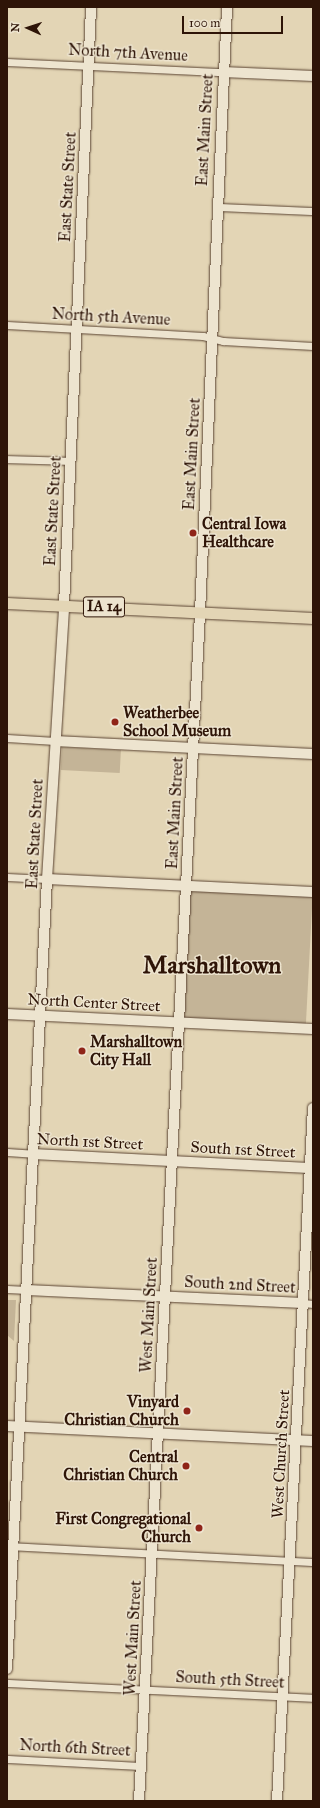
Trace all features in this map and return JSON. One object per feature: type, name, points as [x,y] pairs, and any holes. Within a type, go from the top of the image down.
[{"type":"main road","name":"IA 14","points":[[7,603],[313,618]]},
{"type":"street","name":"East State Street","points":[[7,1669],[10,1546],[20,1427],[47,879],[64,605],[91,7]]},
{"type":"street","name":"East Main Street","points":[[179,1022],[213,339],[217,207],[227,7]]},
{"type":"street","name":"North 7th Avenue","points":[[7,62],[223,72]]},
{"type":"street","points":[[223,72],[313,76]]},
{"type":"street","points":[[217,207],[313,211]]},
{"type":"street","name":"North 5th Avenue","points":[[7,325],[203,336],[213,339],[313,346]]},
{"type":"street","points":[[7,459],[70,461]]},
{"type":"street","points":[[7,738],[313,754]]},
{"type":"street","points":[[7,876],[313,892]]},
{"type":"street","name":"North Center Street","points":[[7,1014],[313,1029]]},
{"type":"street","name":"West Main Street","points":[[139,1801],[179,1022]]},
{"type":"street","name":"West Church Street","points":[[277,1801],[297,1440],[308,1304],[313,1108]]},
{"type":"street","name":"North 1st Street","points":[[7,1152],[172,1161]]},
{"type":"street","name":"South 1st Street","points":[[172,1161],[311,1168]]},
{"type":"street","points":[[7,1289],[27,1290]]},
{"type":"street","name":"South 2nd Street","points":[[27,1290],[308,1304]]},
{"type":"street","points":[[7,1426],[313,1441]]},
{"type":"street","points":[[10,1546],[313,1562]]},
{"type":"street","name":"South 5th Street","points":[[7,1683],[313,1698]]},
{"type":"street","name":"North 6th Street","points":[[7,1759],[141,1766]]},
{"type":"shaded area","points":[[62,747],[121,750],[120,773],[61,770]]},
{"type":"shaded area","points":[[186,885],[313,892],[306,1028],[179,1022]]},
{"type":"shaded area","points":[[7,1300],[16,1300],[14,1341],[7,1335]]},
{"type":"place","name":"Central Iowa Healthcare","points":[[193,533]]},
{"type":"place","name":"Weatherbee School Museum","points":[[115,722]]},
{"type":"place","name":"Marshalltown City Hall","points":[[82,1051]]},
{"type":"place","name":"Vinyard Christian Church","points":[[187,1411]]},
{"type":"place","name":"Central Christian Church","points":[[186,1466]]},
{"type":"place","name":"First Congregational Church","points":[[199,1528]]},
{"type":"district","name":"Marshalltown","points":[[212,966]]}]
